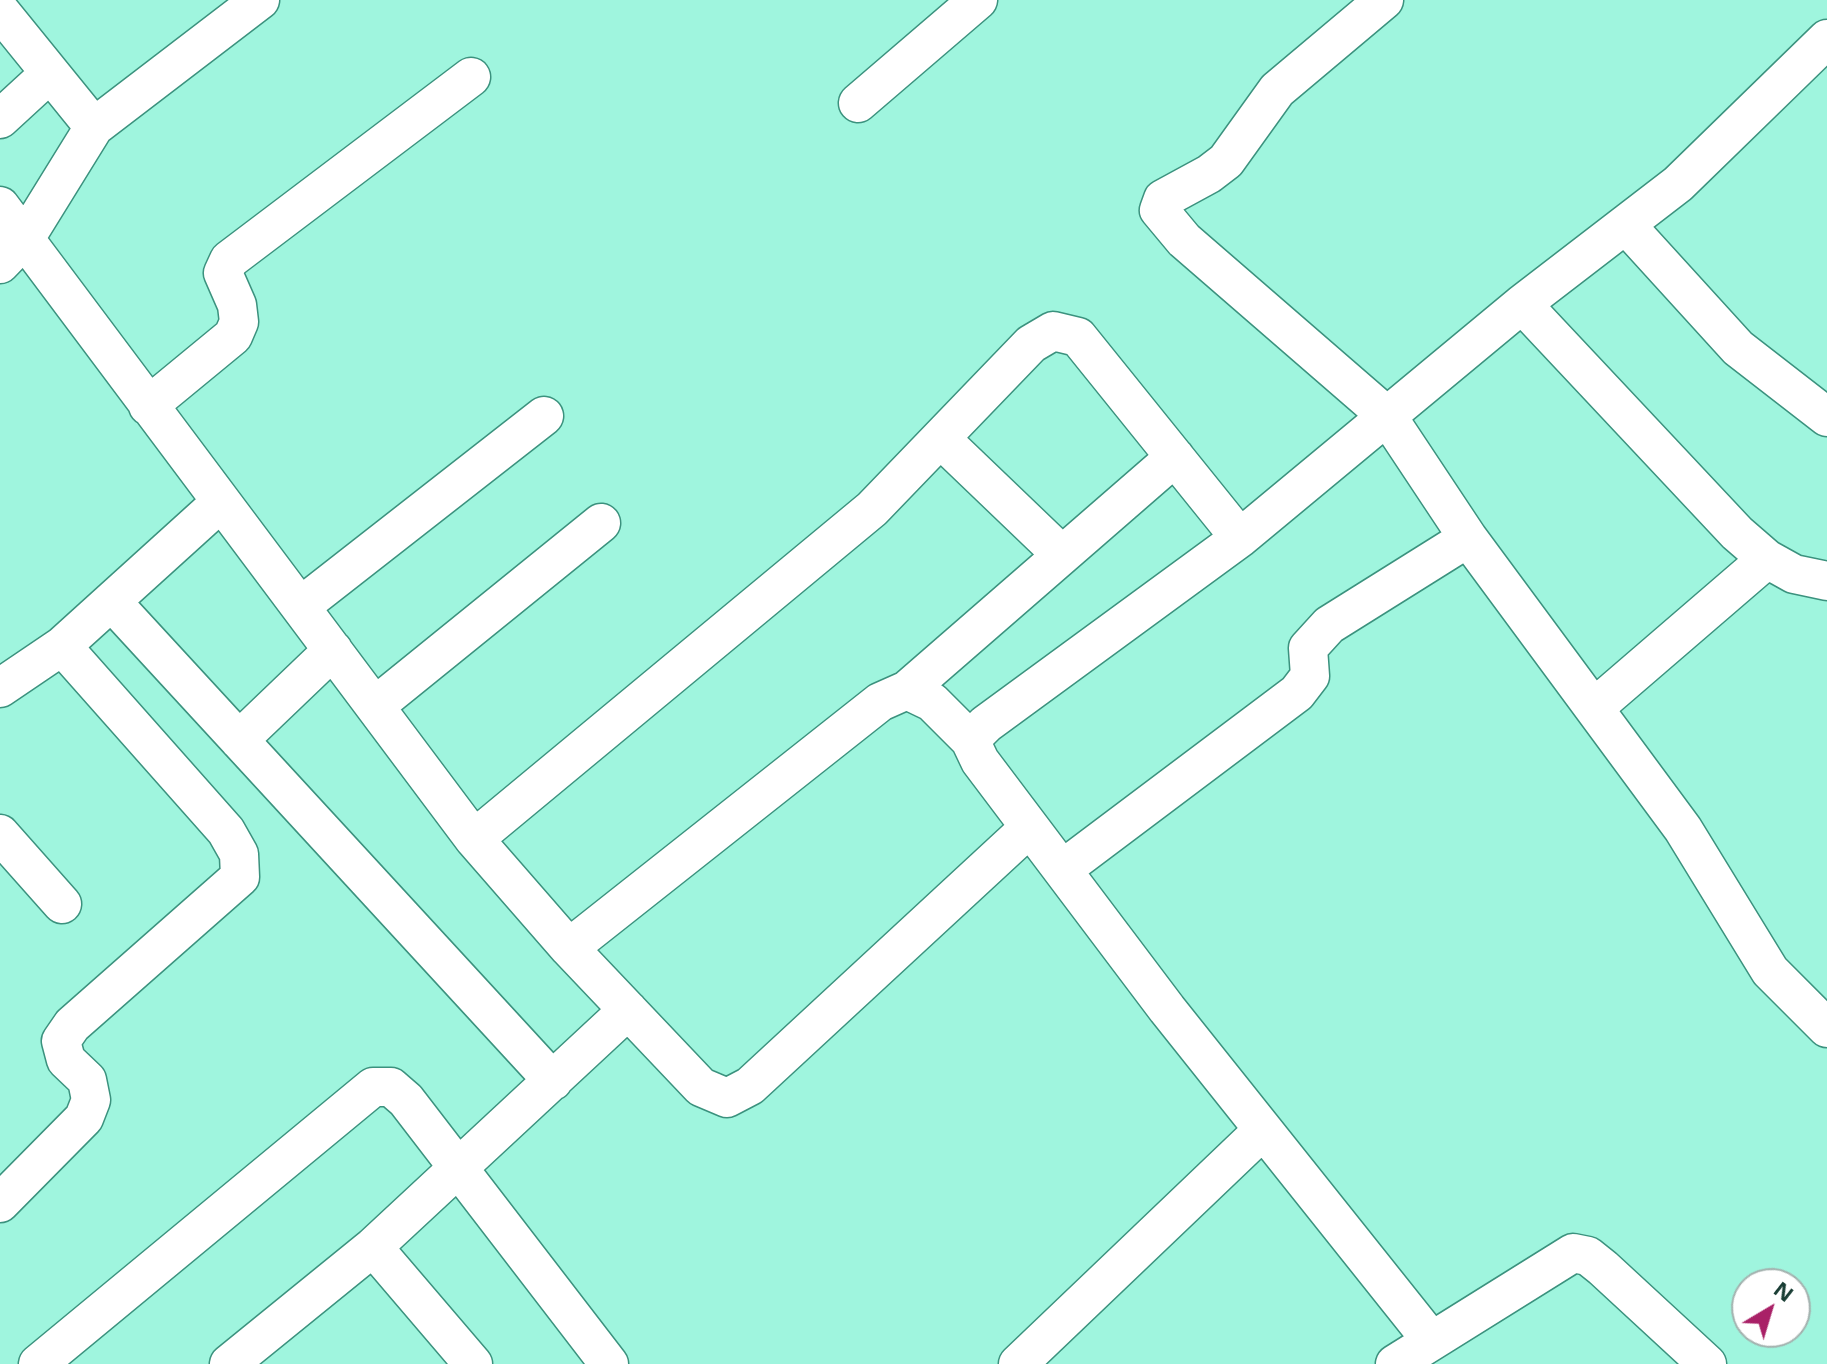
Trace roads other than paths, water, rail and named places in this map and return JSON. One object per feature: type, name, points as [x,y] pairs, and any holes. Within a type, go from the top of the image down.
[{"type":"street","points":[[13,250],[94,127],[260,0]]},
{"type":"street","points":[[858,103],[978,0]]},
{"type":"street","points":[[1384,0],[1277,90],[1226,161],[1163,199],[1159,210],[1184,240],[1387,416],[1468,538],[1712,870],[1770,971],[1827,1028]]},
{"type":"street","points":[[0,11],[94,127]]},
{"type":"street","points":[[970,740],[986,724],[1240,538],[1522,304],[1678,184],[1827,39]]},
{"type":"street","points":[[0,119],[49,74]]},
{"type":"street","points":[[148,406],[233,336],[239,322],[237,305],[223,273],[229,260],[471,77]]},
{"type":"street","points":[[0,206],[13,250],[148,406],[474,839],[569,948],[701,1087],[727,1098],[750,1086],[1029,828]]},
{"type":"street","points":[[1626,225],[1738,348],[1827,417]]},
{"type":"street","points":[[1522,304],[1737,533],[1767,559],[1794,574],[1827,581]]},
{"type":"street","points":[[474,839],[872,509],[1031,344],[1053,331],[1078,337],[1240,538]]},
{"type":"street","points":[[301,606],[544,416]]},
{"type":"street","points":[[941,439],[1062,555]]},
{"type":"street","points":[[569,948],[880,702],[907,690],[1175,457]]},
{"type":"street","points":[[0,688],[62,646],[221,502]]},
{"type":"street","points":[[375,706],[601,523]]},
{"type":"street","points":[[1063,869],[1297,693],[1310,676],[1308,648],[1329,625],[1468,538]]},
{"type":"street","points":[[1594,708],[1767,559]]},
{"type":"street","points":[[112,602],[553,1081]]},
{"type":"street","points":[[0,1203],[84,1118],[91,1100],[87,1080],[66,1060],[61,1041],[72,1025],[240,877],[239,854],[226,831],[62,646]]},
{"type":"street","points":[[239,740],[333,650]]},
{"type":"street","points":[[907,690],[932,702],[970,740],[980,761],[1029,828],[1262,1131],[1431,1340]]},
{"type":"street","points":[[0,834],[62,904]]},
{"type":"street","points":[[229,1364],[373,1247],[628,1010]]},
{"type":"street","points":[[38,1364],[373,1087],[391,1087],[406,1100],[609,1364]]},
{"type":"street","points":[[1018,1364],[1262,1131]]},
{"type":"street","points":[[373,1247],[473,1364]]},
{"type":"street","points":[[1395,1364],[1573,1253],[1588,1256],[1603,1268],[1707,1364]]}]
